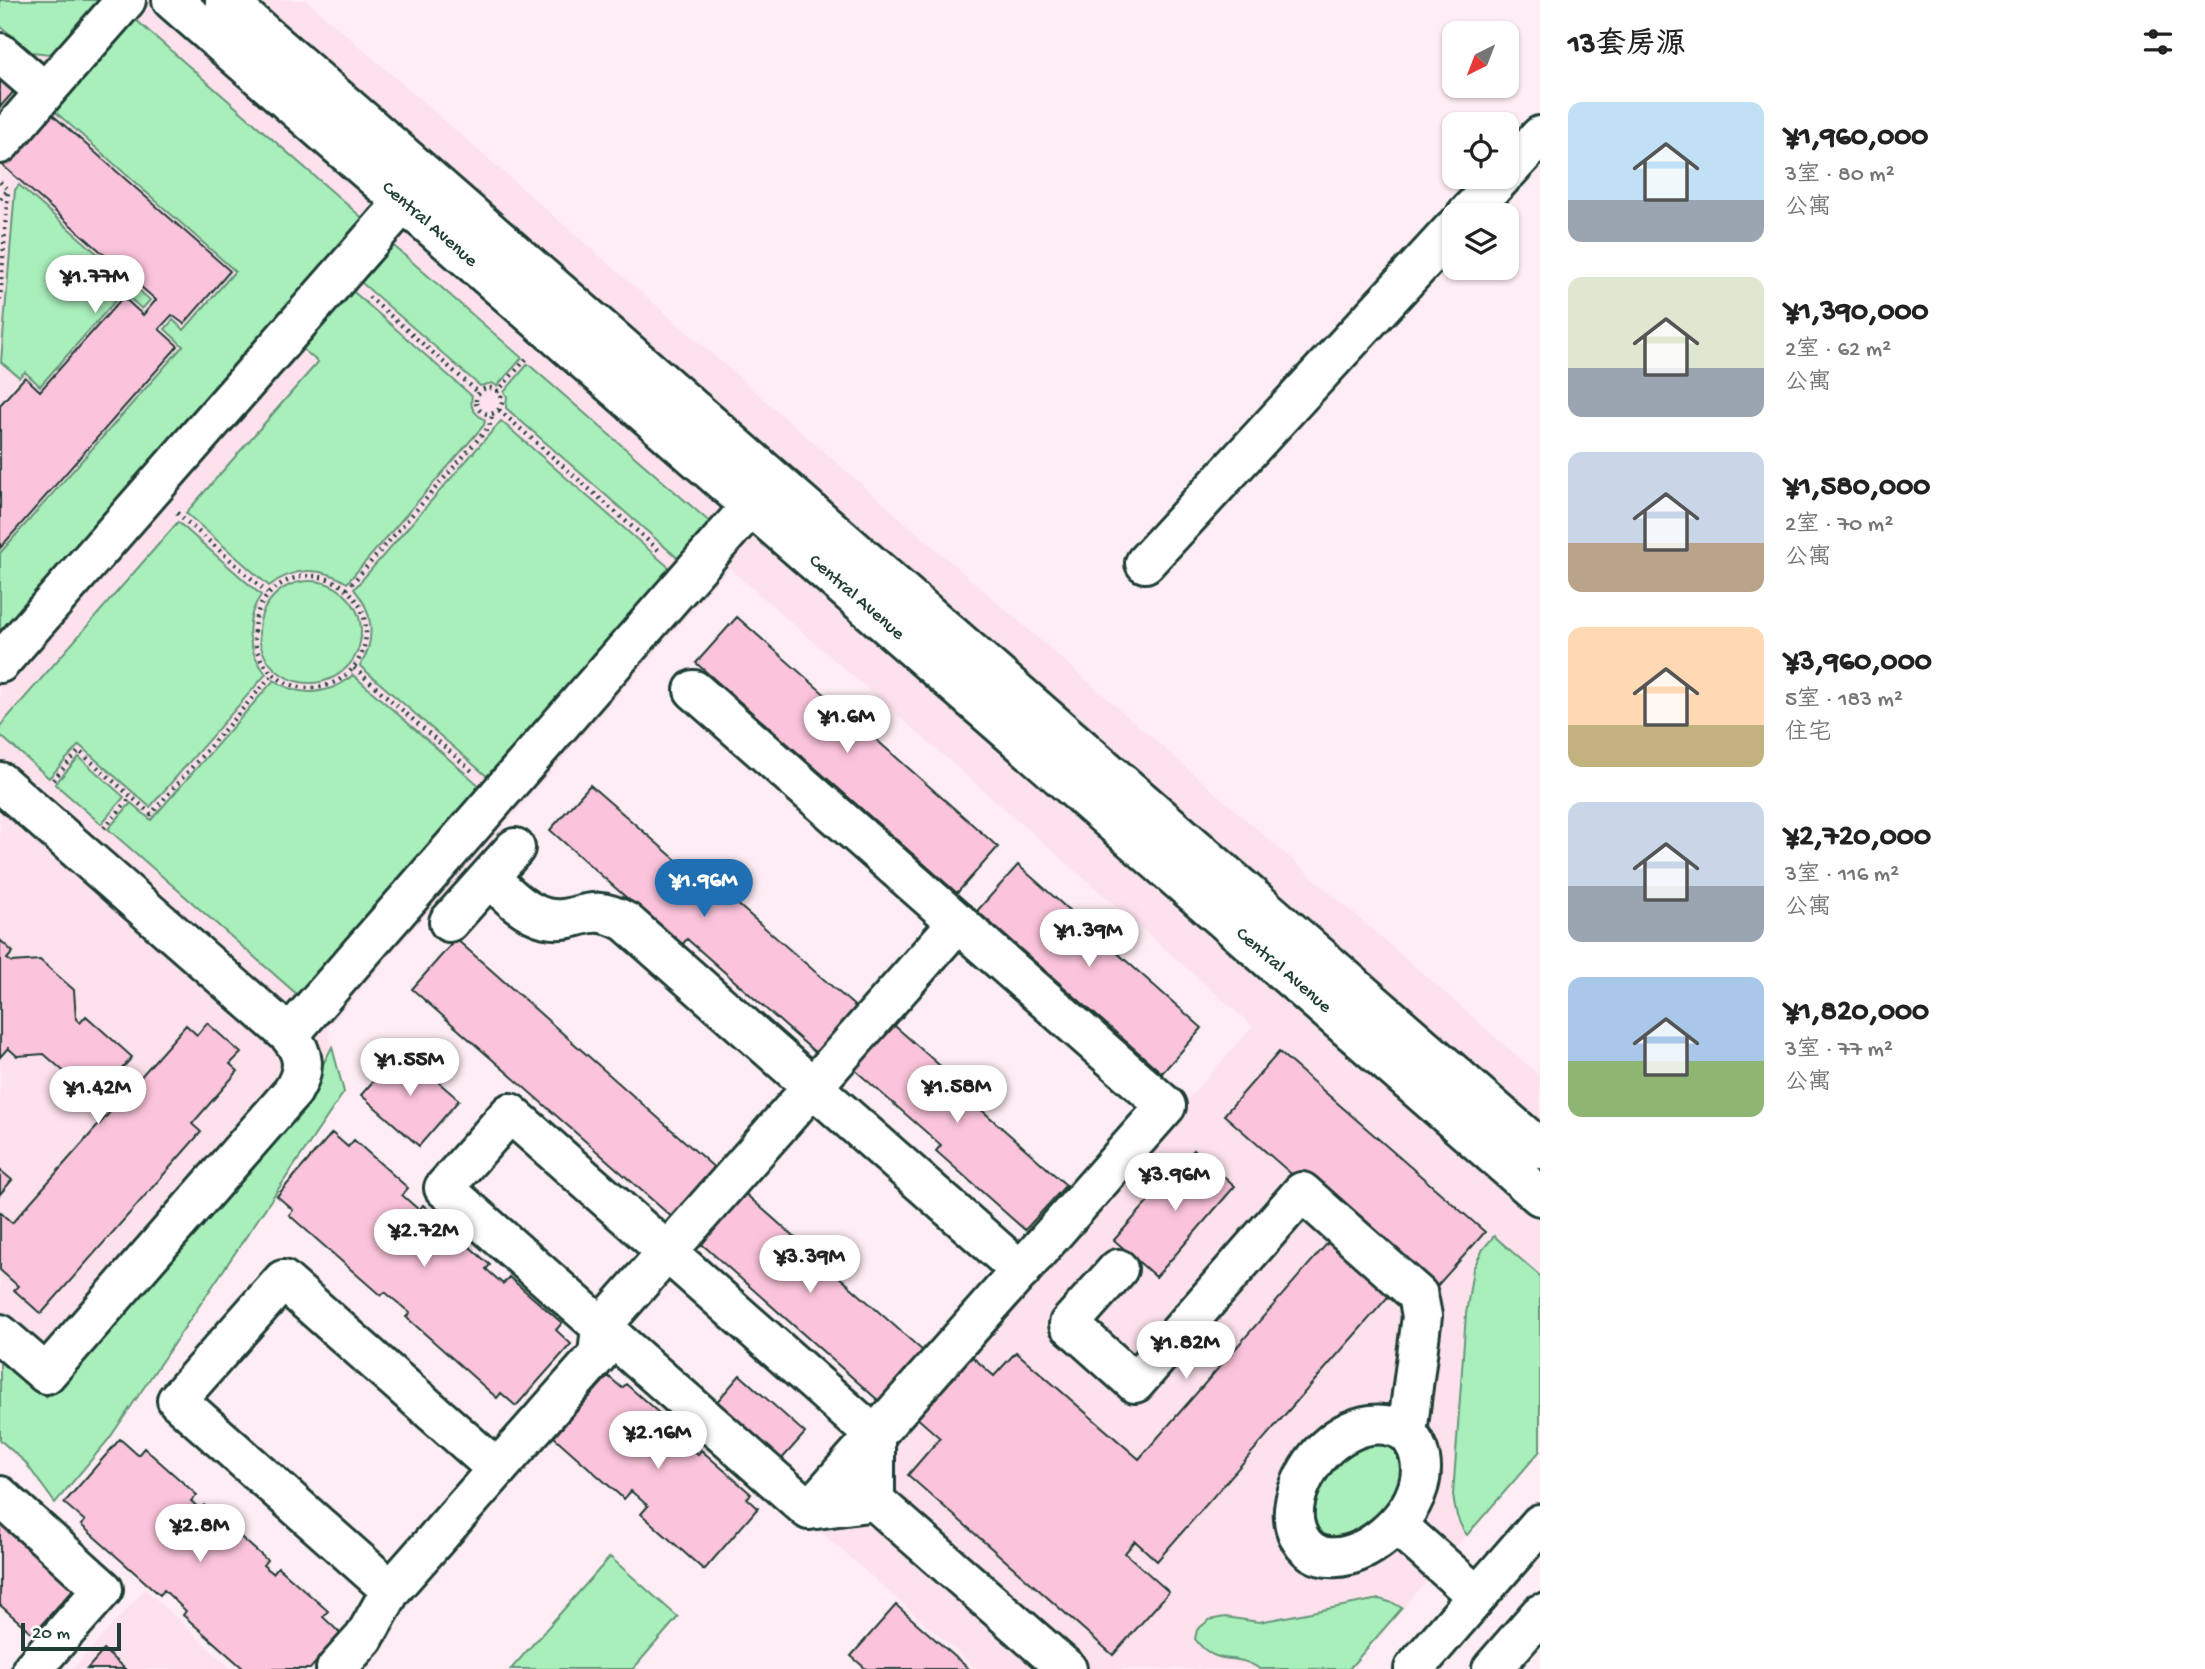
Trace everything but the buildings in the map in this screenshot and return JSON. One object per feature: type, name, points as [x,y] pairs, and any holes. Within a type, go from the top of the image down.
[{"type":"main road","points":[[0,144],[126,0]]},
{"type":"main road","name":"Central Avenue","points":[[172,0],[1540,1196]]},
{"type":"main road","name":"Central Avenue","points":[[225,0],[1540,1149]]},
{"type":"main road","points":[[0,53],[45,93]]},
{"type":"main road","points":[[1519,159],[1540,136]]},
{"type":"main road","points":[[1477,203],[1491,189]]},
{"type":"main road","points":[[0,663],[404,202]]},
{"type":"main road","points":[[1145,563],[1442,241]]},
{"type":"main road","points":[[289,1035],[751,506]]},
{"type":"main road","points":[[694,690],[1166,1106],[810,1510]]},
{"type":"main road","points":[[0,782],[289,1035],[297,1045],[304,1067],[293,1091],[46,1374],[0,1334]]},
{"type":"main road","points":[[449,922],[514,848]]},
{"type":"main road","points":[[489,877],[525,909],[547,918],[570,918],[591,912],[615,916],[626,922],[1021,1270]]},
{"type":"main road","points":[[336,1669],[364,1637],[391,1590],[598,1355],[601,1326],[958,922]]},
{"type":"main road","points":[[875,1501],[810,1510],[444,1188],[510,1113],[875,1436],[875,1501],[1067,1669]]},
{"type":"main road","points":[[1118,1269],[1069,1324],[1135,1383],[1302,1192],[1418,1294],[1422,1316],[1407,1433]]},
{"type":"main road","points":[[391,1590],[177,1400],[283,1280],[497,1469]]},
{"type":"main road","points":[[1388,1424],[1407,1433],[1418,1451],[1420,1474],[1412,1500],[1396,1524],[1380,1539],[1362,1550],[1337,1557],[1326,1556],[1307,1548],[1296,1530],[1294,1507],[1297,1493],[1318,1456],[1340,1437],[1364,1426],[1388,1424]]},
{"type":"main road","points":[[0,1496],[103,1589],[32,1669]]},
{"type":"main road","points":[[1396,1524],[1477,1596]]},
{"type":"main road","points":[[1414,1669],[1540,1524]]},
{"type":"main road","points":[[1492,1669],[1540,1614]]},
{"type":"path","points":[[0,182],[8,190],[0,300]]},
{"type":"path","points":[[0,199],[8,190]]},
{"type":"path","points":[[342,272],[479,393]]},
{"type":"path","points":[[498,392],[551,331]]},
{"type":"path","points":[[348,589],[489,427],[493,414],[502,404],[498,392],[485,389],[479,393],[477,406],[480,411],[493,414]]},
{"type":"path","points":[[499,410],[690,576]]},
{"type":"path","points":[[151,491],[268,593]]},
{"type":"path","points":[[316,575],[348,589],[366,618],[367,636],[363,653],[354,668],[336,682],[314,688],[284,682],[273,674],[262,662],[253,634],[260,605],[268,593],[282,582],[298,576],[316,575]]},
{"type":"path","points":[[354,668],[499,794]]},
{"type":"path","points":[[29,808],[79,751],[151,814],[273,674]]},
{"type":"shaded area","points":[[0,0],[306,0],[1540,1076],[1540,1451],[1349,1669],[977,1669],[813,1525],[1253,1026],[729,568],[327,1028],[344,1092],[109,1439],[55,1503],[25,1462],[0,1440]]},
{"type":"shaded area","points":[[145,1589],[231,1669],[73,1669]]},
{"type":"green space","points":[[0,0],[102,0],[59,50],[50,54],[32,52],[0,26]]},
{"type":"green space","points":[[136,20],[367,222],[0,641],[0,553],[183,346],[165,329],[173,320],[184,330],[235,271],[51,108],[129,22]]},
{"type":"green space","points":[[19,185],[150,300],[142,309],[123,292],[40,386],[25,372],[19,377],[1,362],[15,190]]},
{"type":"green space","points":[[387,240],[522,358],[497,386],[492,383],[480,386],[355,277]]},
{"type":"green space","points":[[347,286],[472,396],[472,407],[485,420],[484,425],[347,583],[317,571],[307,571],[288,575],[269,586],[186,513],[318,362],[297,344]]},
{"type":"green space","points":[[528,364],[712,524],[680,560],[506,408],[507,396],[504,392]]},
{"type":"green space","points":[[501,421],[672,570],[489,778],[360,666],[369,646],[370,626],[366,607],[354,589]]},
{"type":"green space","points":[[178,522],[261,595],[252,615],[250,635],[255,655],[266,674],[150,807],[79,745],[49,778],[0,735],[0,726]]},
{"type":"green space","points":[[310,581],[339,589],[353,603],[361,632],[353,661],[339,675],[310,683],[281,675],[267,661],[259,632],[267,603],[281,589]]},
{"type":"green space","points":[[353,675],[481,787],[299,996],[108,829],[131,803],[151,820],[274,680],[294,690],[314,692],[334,687]]},
{"type":"green space","points":[[79,757],[124,797],[101,824],[55,784]]},
{"type":"green space","points":[[332,1047],[344,1092],[109,1439],[55,1503],[25,1462],[0,1440],[0,1358],[46,1397],[297,1110]]},
{"type":"green space","points":[[1494,1236],[1540,1276],[1540,1451],[1467,1535],[1457,1516],[1453,1495],[1466,1314],[1473,1269],[1483,1249]]},
{"type":"green space","points":[[1386,1439],[1404,1455],[1399,1494],[1366,1531],[1329,1541],[1309,1518],[1315,1487],[1348,1449]]},
{"type":"green space","points":[[610,1557],[678,1617],[633,1669],[511,1669]]},
{"type":"green space","points":[[1379,1599],[1402,1608],[1349,1669],[1260,1669],[1242,1661],[1211,1654],[1195,1639],[1197,1630],[1209,1620],[1225,1617],[1259,1622]]}]
